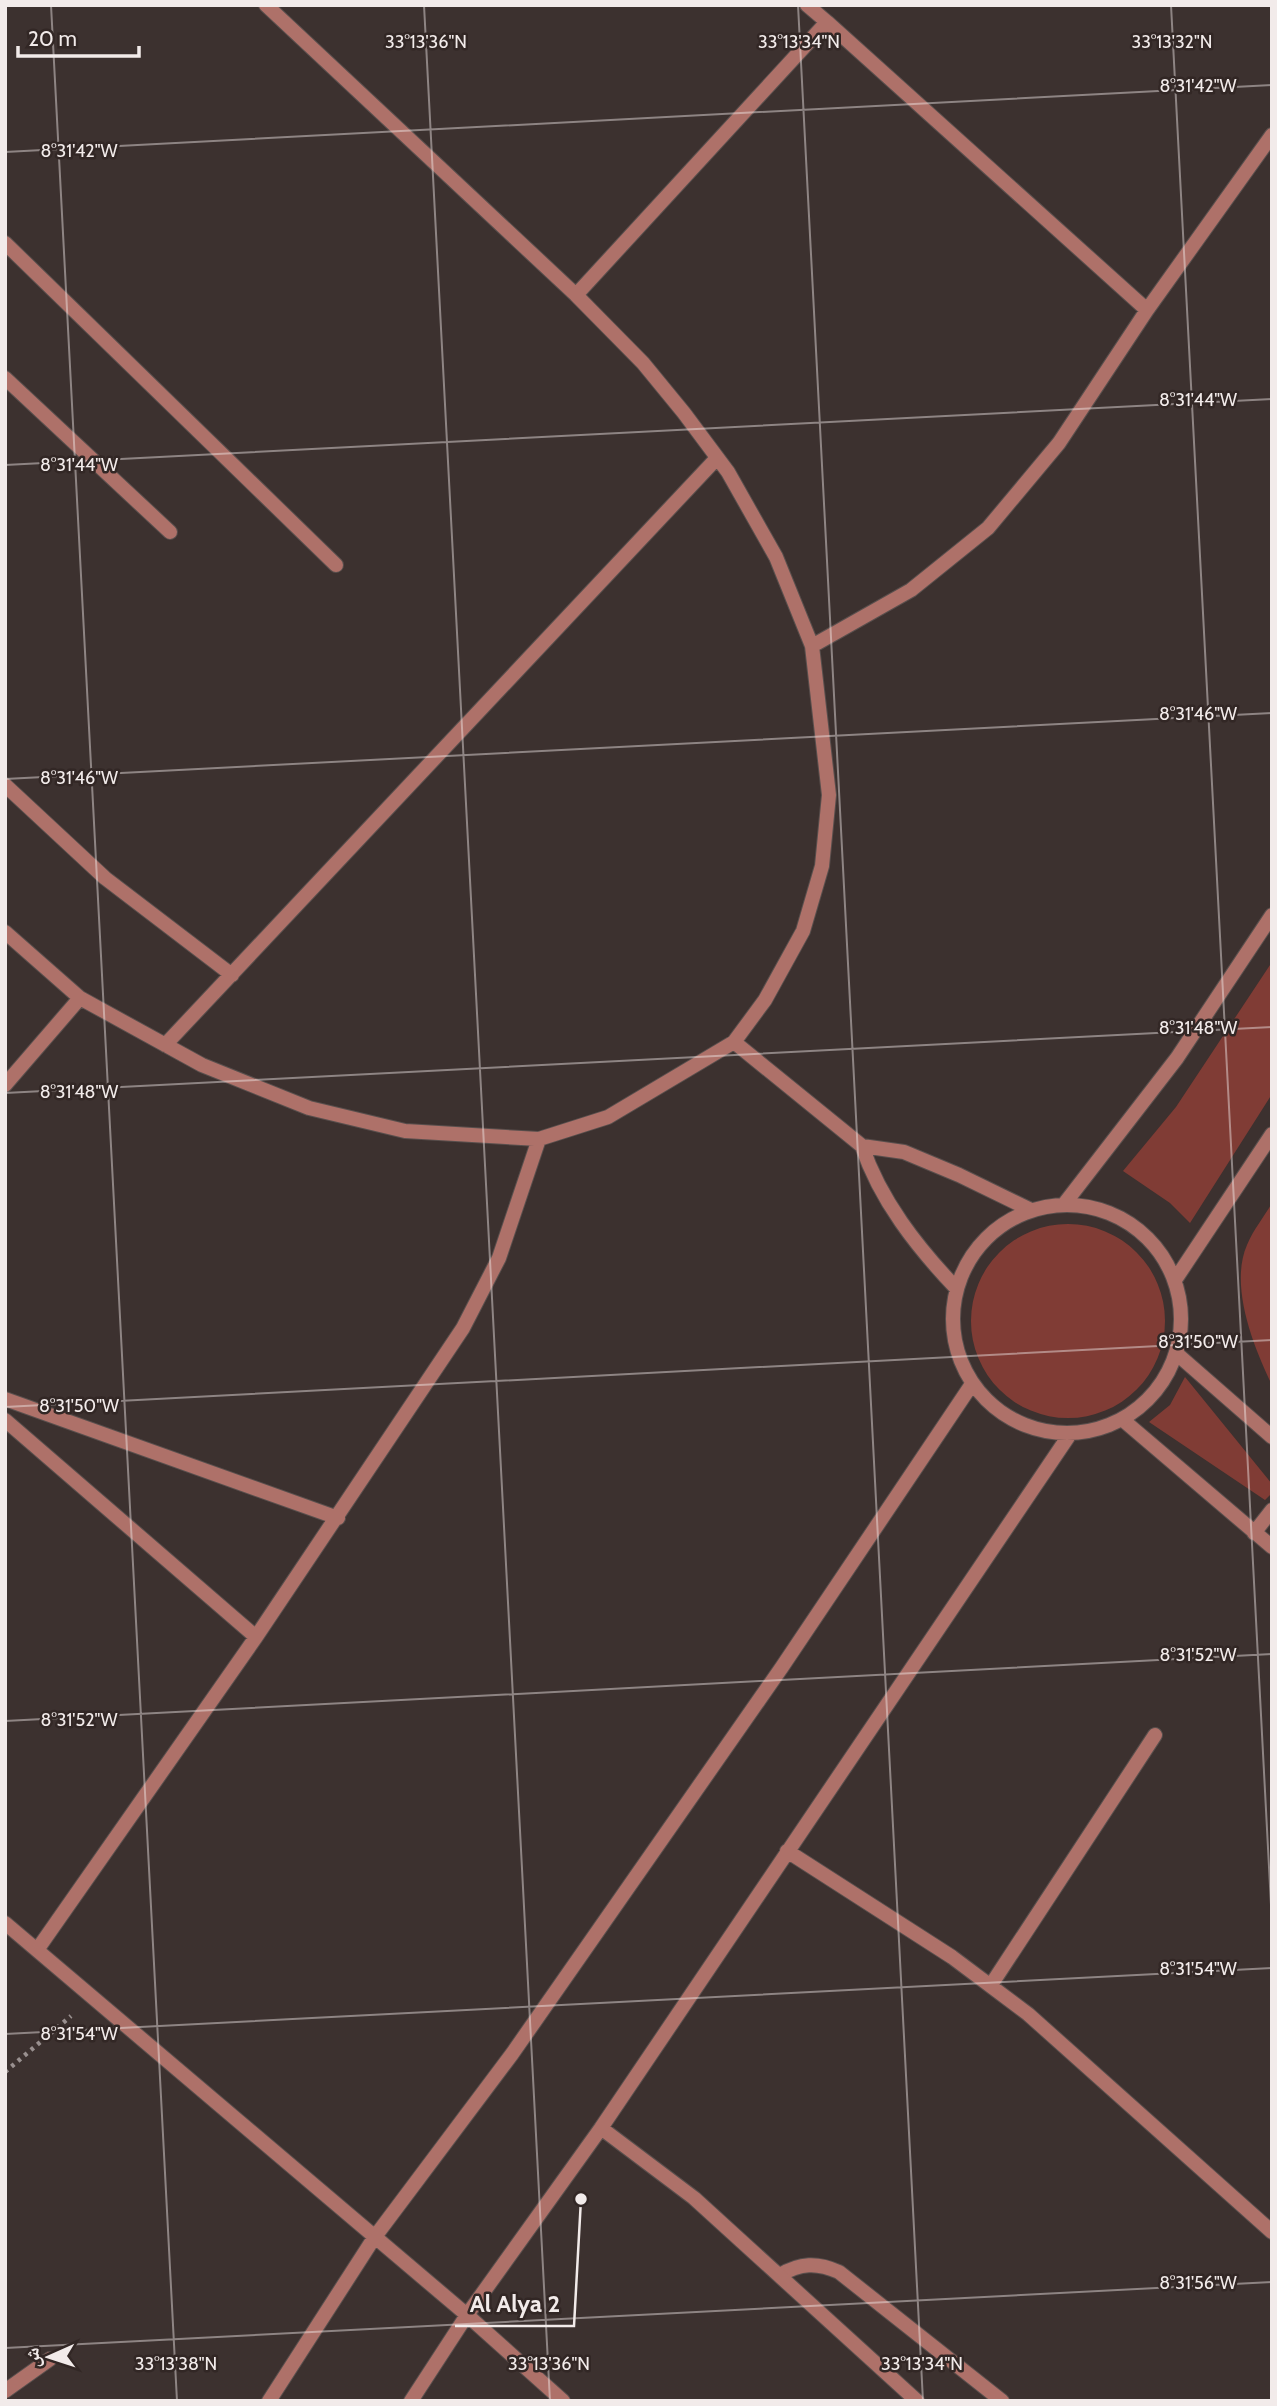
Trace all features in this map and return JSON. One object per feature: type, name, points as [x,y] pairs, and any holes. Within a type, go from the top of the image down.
[{"type":"street","points":[[5,932],[80,998],[202,1065],[321,1111],[405,1131],[539,1139],[608,1117],[734,1042],[765,1000],[803,931],[821,866],[829,795],[812,646],[776,557],[728,472],[643,363],[576,295],[266,5]]},
{"type":"street","points":[[807,5],[1147,310]]},
{"type":"street","points":[[576,295],[827,22]]},
{"type":"street","points":[[812,646],[911,590],[988,528],[1059,443],[1147,310],[1272,135]]},
{"type":"street","points":[[5,243],[336,565]]},
{"type":"street","points":[[5,378],[170,531]]},
{"type":"street","points":[[165,1045],[718,458]]},
{"type":"street","points":[[5,785],[105,878],[232,975]]},
{"type":"street","points":[[1065,1203],[1177,1058],[1272,915]]},
{"type":"street","points":[[5,1085],[80,998]]},
{"type":"street","points":[[734,1042],[862,1146],[904,1152],[1029,1209]]},
{"type":"street","points":[[1175,1280],[1272,1134]]},
{"type":"street","points":[[37,1950],[338,1518],[463,1328],[499,1258],[539,1139]]},
{"type":"street","points":[[862,1146],[871,1173],[901,1221],[935,1266],[956,1288]]},
{"type":"street","points":[[1065,1203],[1112,1212],[1151,1239],[1175,1280],[1182,1317],[1177,1354],[1156,1392],[1123,1420],[1098,1430],[1070,1434],[1032,1429],[998,1412],[972,1384],[953,1338],[956,1288],[971,1254],[996,1227],[1029,1209],[1065,1203]]},
{"type":"street","points":[[1177,1354],[1272,1437]]},
{"type":"street","points":[[269,2401],[374,2238],[512,2054],[719,1759],[972,1384]]},
{"type":"street","points":[[5,1399],[338,1518]]},
{"type":"street","points":[[5,1420],[256,1637]]},
{"type":"street","points":[[1123,1420],[1272,1547]]},
{"type":"street","points":[[411,2401],[467,2315],[601,2128],[1070,1434]]},
{"type":"street","points":[[1254,1532],[1272,1510]]},
{"type":"street","points":[[991,1985],[1155,1735]]},
{"type":"street","points":[[787,1851],[991,1985],[1066,2046],[1272,2232]]},
{"type":"street","points":[[5,1923],[467,2315],[564,2401]]},
{"type":"street","points":[[601,2128],[694,2198],[917,2401]]},
{"type":"street","points":[[780,2275],[803,2264],[816,2264],[839,2272],[1002,2401]]},
{"type":"street","points":[[5,2391],[50,2359]]},
{"type":"path","points":[[5,2072],[93,1998]]},
{"type":"shaded area","points":[[1272,962],[1272,1094],[1190,1223],[1170,1203],[1123,1171],[1176,1107]]},
{"type":"shaded area","points":[[1272,1203],[1272,1385],[1251,1335],[1242,1298],[1241,1279],[1242,1261],[1247,1245]]},
{"type":"shaded area","points":[[1068,1224],[1105,1231],[1137,1252],[1158,1284],[1165,1321],[1158,1358],[1137,1390],[1105,1411],[1068,1418],[1031,1411],[999,1390],[978,1358],[971,1321],[978,1284],[999,1252],[1031,1231]]},
{"type":"shaded area","points":[[1185,1377],[1272,1484],[1272,1493],[1265,1500],[1149,1422],[1170,1405]]},
{"type":"place","name":"Al Alya 2","points":[[581,2199]]}]
